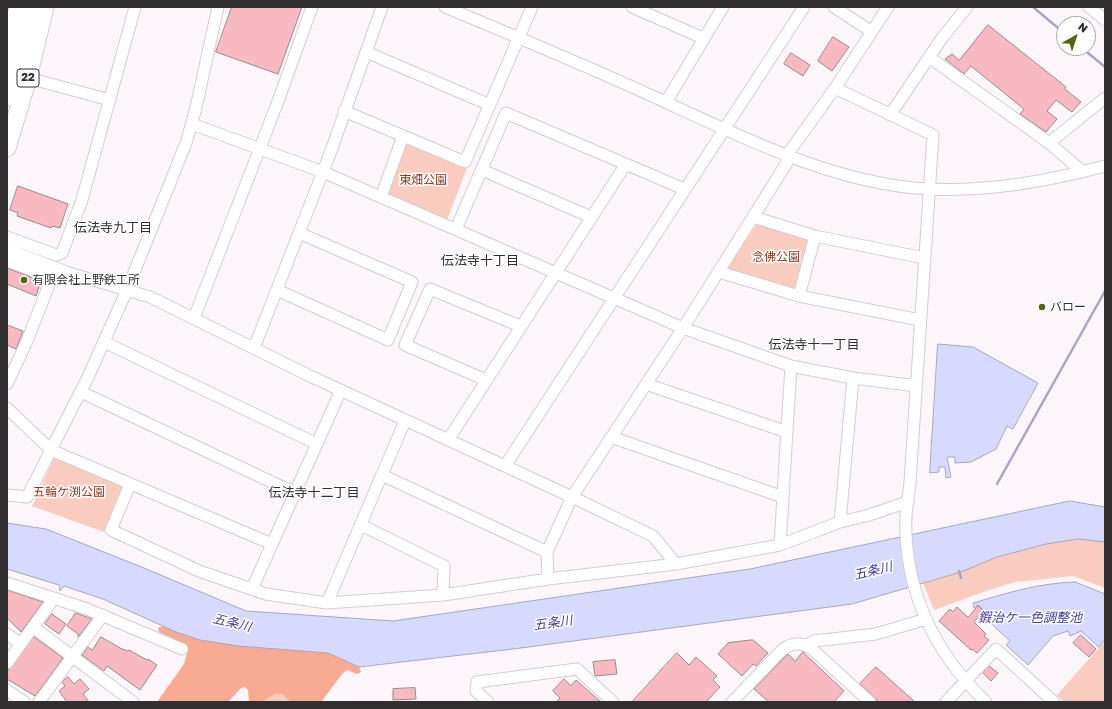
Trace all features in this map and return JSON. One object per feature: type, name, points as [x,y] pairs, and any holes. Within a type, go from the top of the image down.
[{"type":"highway","points":[[7,38],[14,7]]},
{"type":"highway","points":[[7,56],[18,7]]},
{"type":"highway","points":[[7,97],[30,7]]},
{"type":"highway","points":[[7,128],[39,7]]},
{"type":"highway","name":"22","points":[[7,148],[28,78],[45,7]]},
{"type":"street","points":[[7,237],[56,255],[62,253],[82,200],[135,7]]},
{"type":"street","points":[[7,495],[27,497],[81,392],[128,290],[192,124],[218,7]]},
{"type":"street","points":[[194,318],[260,148],[312,7]]},
{"type":"street","points":[[254,348],[323,172],[382,7]]},
{"type":"street","points":[[445,7],[789,156],[835,173],[878,182],[928,189],[974,188],[1036,181],[1105,166]]},
{"type":"street","points":[[344,111],[465,162],[532,7]]},
{"type":"street","points":[[632,7],[703,38]]},
{"type":"street","points":[[666,102],[703,38],[723,7]]},
{"type":"street","points":[[504,466],[684,188],[804,7]]},
{"type":"street","points":[[834,7],[872,32]]},
{"type":"street","points":[[548,579],[547,552],[572,497],[719,272],[789,156],[888,7]]},
{"type":"street","points":[[890,115],[929,57],[967,7]]},
{"type":"street","points":[[1089,7],[1105,20]]},
{"type":"street","points":[[366,52],[490,105]]},
{"type":"street","points":[[929,57],[1049,143],[1083,172]]},
{"type":"street","points":[[28,78],[110,100]]},
{"type":"street","points":[[835,88],[933,135],[928,189],[917,386],[906,514],[906,536],[910,570],[920,606],[932,633],[965,682],[986,702]]},
{"type":"street","points":[[1049,143],[1105,98]]},
{"type":"street","points":[[456,229],[506,114],[684,188]]},
{"type":"street","points":[[192,124],[323,172],[613,299],[683,328],[791,366],[853,378],[917,386]]},
{"type":"street","points":[[381,197],[402,136]]},
{"type":"street","points":[[448,440],[520,326],[626,164]]},
{"type":"street","points":[[482,170],[591,217]]},
{"type":"street","points":[[752,217],[815,236],[924,258]]},
{"type":"street","points":[[277,290],[388,340],[412,282],[299,232]]},
{"type":"street","points":[[799,296],[815,236]]},
{"type":"street","points":[[7,250],[69,273],[150,297],[405,421],[572,497],[653,536],[676,564]]},
{"type":"street","points":[[7,261],[46,275],[50,282],[27,341],[7,384]]},
{"type":"street","points":[[719,272],[799,296],[920,320]]},
{"type":"street","points":[[486,380],[405,345],[430,289],[520,326]]},
{"type":"street","points":[[104,342],[317,444]]},
{"type":"street","points":[[780,545],[791,366]]},
{"type":"street","points":[[840,522],[853,378]]},
{"type":"street","points":[[646,384],[787,432]]},
{"type":"street","points":[[252,589],[341,390]]},
{"type":"street","points":[[81,392],[295,493]]},
{"type":"street","points":[[7,408],[51,450],[272,544]]},
{"type":"street","points":[[328,603],[405,421]]},
{"type":"street","points":[[611,437],[783,497]]},
{"type":"street","points":[[382,475],[547,552]]},
{"type":"street","points":[[130,484],[110,530],[199,571],[252,589],[289,598],[328,603],[443,595],[548,579],[676,564],[780,545],[840,522],[866,516],[908,502]]},
{"type":"street","points":[[361,525],[444,566],[443,595]]},
{"type":"street","points":[[7,583],[103,615],[131,629],[182,649]]},
{"type":"street","points":[[7,663],[54,598]]},
{"type":"street","points":[[40,702],[103,615]]},
{"type":"street","points":[[732,702],[788,645],[806,644],[814,641],[876,634],[926,619]]},
{"type":"street","points":[[33,627],[133,702]]},
{"type":"street","points":[[7,634],[21,644]]},
{"type":"street","points":[[806,644],[870,702]]},
{"type":"street","points":[[946,702],[996,648],[1054,702]]},
{"type":"street","points":[[488,702],[476,690],[477,682],[577,669],[613,702]]},
{"type":"street","points":[[7,690],[24,702]]},
{"type":"green space","name":"東畑公園","points":[[407,141],[467,168],[447,220],[387,195]]},
{"type":"green space","name":"念佛公園","points":[[758,223],[812,240],[797,292],[725,269]]},
{"type":"green space","name":"五輪ケ渕公園","points":[[54,458],[124,487],[104,532],[32,506]]},
{"type":"green space","points":[[1078,539],[1105,542],[1105,588],[1073,576],[1015,582],[934,610],[923,583],[961,572],[997,557],[1046,544]]},
{"type":"green space","points":[[1105,641],[1105,702],[1064,702],[1057,695]]},
{"type":"green space","points":[[275,694],[282,694],[290,702],[262,702]]},
{"type":"shaded area","points":[[163,626],[200,640],[328,653],[359,667],[361,672],[357,674],[347,670],[342,674],[321,702],[290,702],[282,694],[275,694],[262,702],[249,702],[248,690],[245,687],[241,688],[228,702],[157,702],[184,664],[188,649],[184,645],[159,632],[158,628]]},
{"type":"water","points":[[938,344],[973,347],[1038,383],[1013,429],[1007,426],[996,449],[971,462],[955,463],[955,457],[947,457],[951,477],[946,478],[945,467],[939,467],[939,472],[930,473]]},
{"type":"water","name":"五条川","points":[[1070,501],[1105,507],[1105,542],[1078,539],[1046,544],[997,557],[961,572],[852,604],[513,649],[359,667],[328,653],[238,646],[200,640],[176,632],[103,599],[64,586],[60,591],[59,585],[7,569],[7,523],[46,529],[246,611],[393,621],[750,569]]},
{"type":"water","name":"鍜治ケ一色調整池","points":[[1075,582],[1105,594],[1105,639],[1099,647],[1081,631],[1070,636],[1068,631],[1053,636],[1028,665],[1006,645],[1010,641],[983,616],[986,612],[978,605],[974,608],[973,603],[1011,592],[1036,586]]},
{"type":"building","points":[[232,7],[302,7],[278,74],[216,52]]},
{"type":"building","points":[[988,25],[1066,87],[1065,89],[1081,102],[1072,112],[1056,100],[1047,111],[1057,119],[1046,132],[1020,114],[1024,109],[971,66],[964,74],[945,59],[952,54],[959,60]]},
{"type":"building","points":[[833,37],[849,47],[832,71],[818,61]]},
{"type":"building","points":[[791,53],[810,65],[803,76],[784,64]]},
{"type":"building","points":[[18,186],[68,204],[60,228],[52,226],[51,228],[17,216],[18,213],[10,210]]},
{"type":"building","name":"有限会社上野鉄工所","points":[[7,268],[41,281],[36,296],[7,284]]},
{"type":"building","points":[[7,325],[23,331],[16,349],[7,345]]},
{"type":"building","points":[[7,590],[43,602],[21,632],[7,618]]},
{"type":"building","points":[[978,606],[984,611],[974,622],[986,634],[984,636],[989,640],[977,653],[972,649],[971,650],[939,621],[950,609],[953,612],[957,607],[968,617]]},
{"type":"building","points":[[76,613],[92,619],[78,637],[78,634],[67,626]]},
{"type":"building","points":[[52,614],[66,624],[59,634],[45,624]]},
{"type":"building","points":[[1081,635],[1096,649],[1089,657],[1073,643]]},
{"type":"building","points":[[34,637],[63,658],[35,696],[7,679],[7,672]]},
{"type":"building","points":[[101,637],[122,649],[129,650],[147,660],[148,659],[157,665],[140,690],[107,666],[104,671],[82,655],[88,647],[92,650]]},
{"type":"building","points":[[753,640],[768,653],[756,666],[753,664],[742,676],[718,654],[728,643]]},
{"type":"building","points":[[803,652],[844,691],[834,702],[769,702],[754,689],[788,654],[795,661]]},
{"type":"building","points":[[677,653],[689,665],[696,657],[717,676],[713,680],[720,687],[706,702],[632,702]]},
{"type":"building","points":[[615,660],[617,674],[595,676],[593,662]]},
{"type":"building","points":[[989,666],[998,673],[991,681],[983,673]]},
{"type":"building","points":[[876,667],[915,702],[879,702],[860,684]]},
{"type":"building","points":[[68,677],[74,684],[80,679],[89,689],[83,694],[89,702],[67,702],[59,691],[65,686],[62,682]]},
{"type":"building","points":[[564,679],[571,686],[576,680],[601,702],[556,702],[560,698],[553,691]]},
{"type":"building","points":[[415,688],[416,699],[393,700],[393,689]]},
{"type":"waterway","points":[[1033,7],[1056,26]]},
{"type":"waterway","points":[[1092,56],[1105,67]]},
{"type":"waterway","points":[[997,484],[1105,291]]},
{"type":"waterway","points":[[959,571],[961,578]]},
{"type":"place","name":"有限会社上野鉄工所","points":[[24,280]]},
{"type":"place","name":"バロー","points":[[1042,307]]},
{"type":"district","name":"伝法寺九丁目","points":[[113,228]]},
{"type":"district","name":"伝法寺十丁目","points":[[480,261]]},
{"type":"district","name":"伝法寺十一丁目","points":[[814,345]]},
{"type":"district","name":"伝法寺十二丁目","points":[[314,493]]}]
